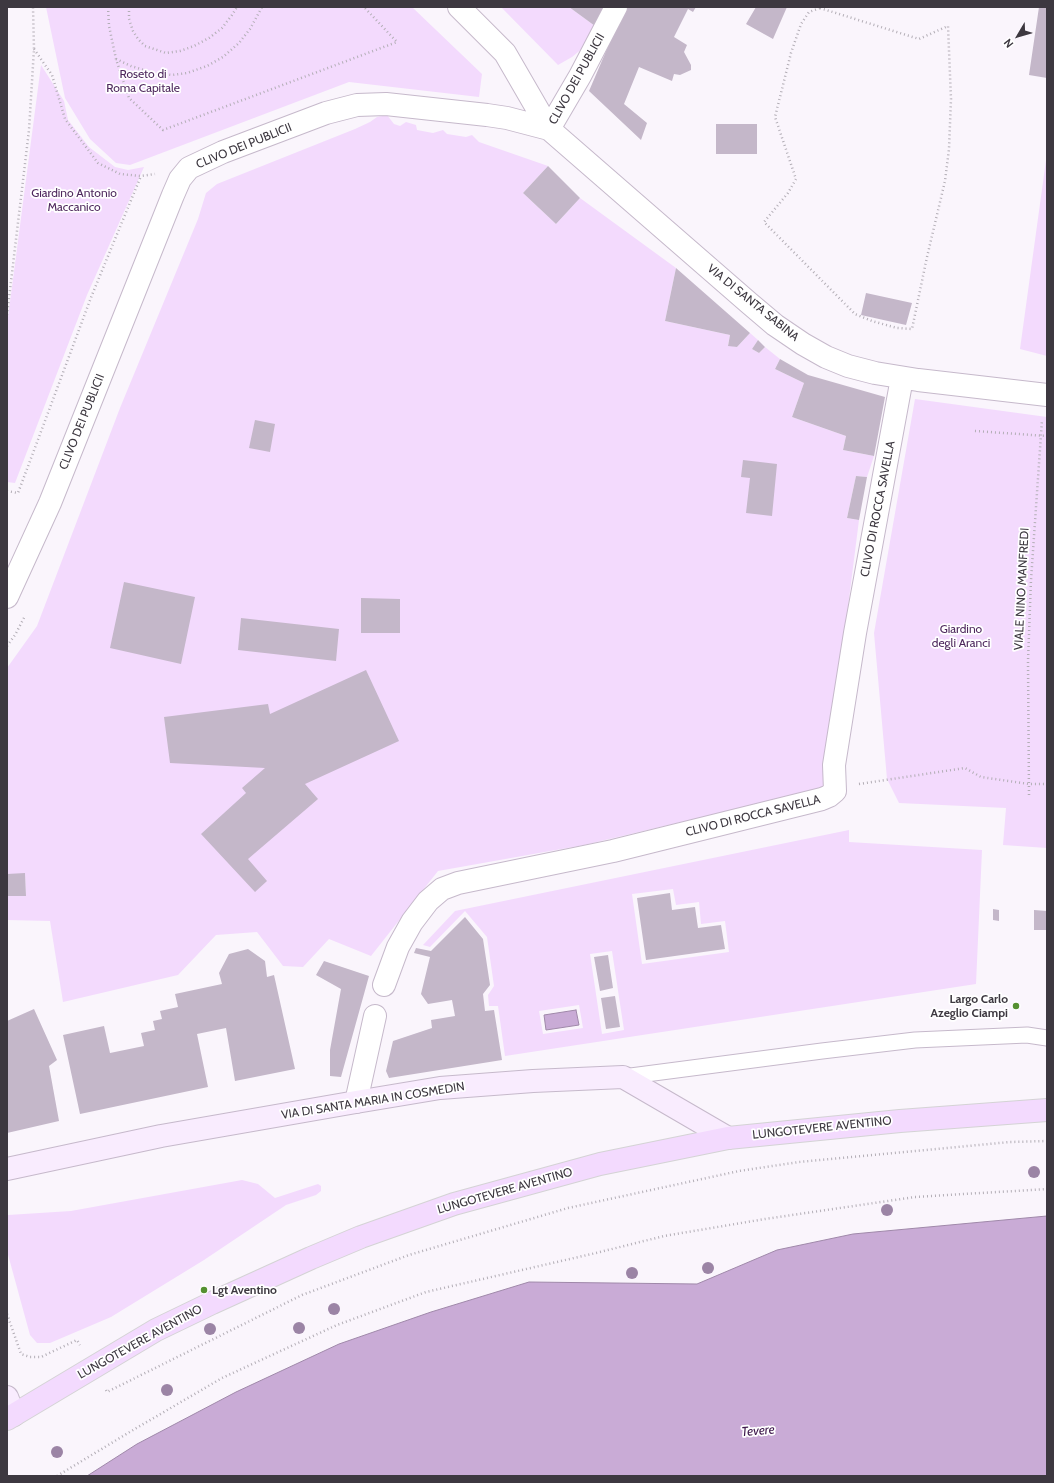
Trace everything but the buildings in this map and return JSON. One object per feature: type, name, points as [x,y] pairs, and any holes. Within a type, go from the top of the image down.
[{"type":"main road","name":"VIA DI SANTA MARIA IN COSMEDIN","points":[[7,1169],[161,1136],[440,1088],[623,1077]]},
{"type":"main road","points":[[623,1077],[728,1138]]},
{"type":"main road","name":"LUNGOTEVERE AVENTINO","points":[[9,1410],[156,1330],[212,1303],[361,1237],[454,1204],[600,1164],[728,1138],[900,1121],[1047,1110]]},
{"type":"street","points":[[459,7],[505,53],[549,129]]},
{"type":"street","name":"CLIVO DEI PUBLICII","points":[[7,597],[50,503],[173,195],[180,180],[189,168],[223,152],[326,113],[357,105],[386,104],[487,115],[507,118],[549,129],[580,76],[616,7]]},
{"type":"street","name":"VIA DI SANTA SABINA","points":[[549,129],[775,325],[803,344],[837,362],[875,374],[1046,395]]},
{"type":"street","name":"CLIVO DI ROCCA SAVELLA","points":[[384,985],[398,946],[412,922],[428,901],[442,889],[458,883],[613,851],[822,799],[829,796],[835,790],[834,765],[855,632],[902,378]]},
{"type":"street","points":[[356,1102],[375,1016]]},
{"type":"lane","points":[[623,1077],[915,1040],[1027,1035],[1047,1038]]},
{"type":"path","points":[[7,315],[29,130],[34,49],[33,7]]},
{"type":"path","points":[[108,7],[109,26],[116,59],[129,98],[163,130],[397,42],[364,7]]},
{"type":"path","points":[[129,7],[129,19],[133,31],[138,39],[146,46],[166,53],[180,51],[210,38],[222,28],[237,7]]},
{"type":"path","points":[[116,59],[131,66],[153,73],[172,75],[187,73],[207,66],[223,56],[239,43],[250,29],[262,7]]},
{"type":"path","points":[[820,7],[919,39],[948,26],[951,99],[949,149],[945,180],[912,329],[897,328],[872,321],[855,314],[764,222],[788,194],[796,179],[775,117],[791,53],[801,24],[809,12],[820,7]]},
{"type":"path","points":[[34,49],[52,75],[65,119],[98,163],[120,174],[141,176],[189,168]]},
{"type":"path","points":[[7,491],[18,493],[92,295],[141,176]]},
{"type":"path","name":"VIALE NINO MANFREDI","points":[[1029,795],[1028,661],[1031,580],[1040,435],[1046,395]]},
{"type":"path","points":[[975,431],[1047,436]]},
{"type":"path","points":[[854,785],[964,768],[981,777],[1029,784],[1047,784]]},
{"type":"path","points":[[107,1392],[302,1295],[409,1255],[568,1208],[739,1171],[799,1162],[1010,1142],[1047,1141]]},
{"type":"path","points":[[57,1476],[222,1378],[337,1325],[426,1292],[589,1255],[664,1236],[765,1219],[915,1197],[1047,1189]]},
{"type":"path","points":[[7,1314],[21,1354],[30,1357],[41,1357],[77,1340]]},
{"type":"green space","name":"Roseto di Roma Capitale","points":[[46,7],[412,7],[482,74],[479,97],[349,82],[130,165],[116,163],[90,139],[65,98]]},
{"type":"green space","points":[[501,7],[569,7],[595,26],[583,48],[572,57],[558,65]]},
{"type":"green space","name":"Giardino Antonio Maccanico","points":[[41,65],[64,101],[68,120],[89,147],[115,167],[128,170],[144,167],[87,295],[15,483],[7,482],[7,325]]},
{"type":"green space","points":[[387,115],[394,124],[400,126],[406,122],[416,125],[417,130],[433,133],[443,130],[447,134],[466,137],[472,135],[479,142],[548,166],[523,193],[556,224],[580,198],[676,268],[665,321],[730,335],[728,345],[737,347],[750,333],[758,340],[752,349],[759,353],[765,347],[780,359],[775,369],[804,383],[792,417],[846,436],[843,450],[874,456],[867,477],[856,476],[847,518],[859,520],[825,788],[584,845],[438,871],[371,956],[329,939],[303,967],[283,966],[257,932],[216,935],[178,975],[63,1002],[50,921],[7,920],[7,896],[26,896],[25,874],[7,874],[7,668],[37,626],[120,408],[198,219],[206,193],[217,184],[355,129],[377,117]]},
{"type":"green space","points":[[1047,153],[1047,356],[1020,349]]},
{"type":"green space","name":"Giardino degli Aranci","points":[[915,399],[1047,417],[1047,848],[1003,845],[1006,808],[899,803],[887,779],[874,633]]},
{"type":"green space","points":[[849,830],[849,842],[982,850],[976,984],[505,1056],[498,1006],[489,1006],[488,995],[494,986],[487,937],[465,911],[430,947],[423,945],[455,911]],"holes":[[[673,889],[676,905],[699,902],[701,924],[725,921],[729,952],[642,964],[632,894]],[[612,951],[624,1030],[602,1034],[590,954]],[[579,1005],[583,1028],[543,1034],[539,1011]]]},
{"type":"green space","points":[[242,1180],[258,1184],[275,1198],[318,1184],[321,1186],[321,1191],[316,1195],[286,1205],[204,1260],[111,1317],[50,1343],[37,1343],[30,1335],[7,1251],[8,1215],[71,1211]]},
{"type":"water","points":[[576,1010],[579,1025],[546,1030],[544,1015]]},
{"type":"water","name":"Tevere","points":[[1047,1216],[1047,1476],[87,1476],[137,1444],[236,1392],[339,1344],[431,1312],[529,1282],[697,1284],[777,1250],[853,1234]]},
{"type":"place","name":"Largo Carlo Azeglio Ciampi","points":[[1016,1006]]},
{"type":"place","name":"Lgt Aventino","points":[[204,1290]]}]
